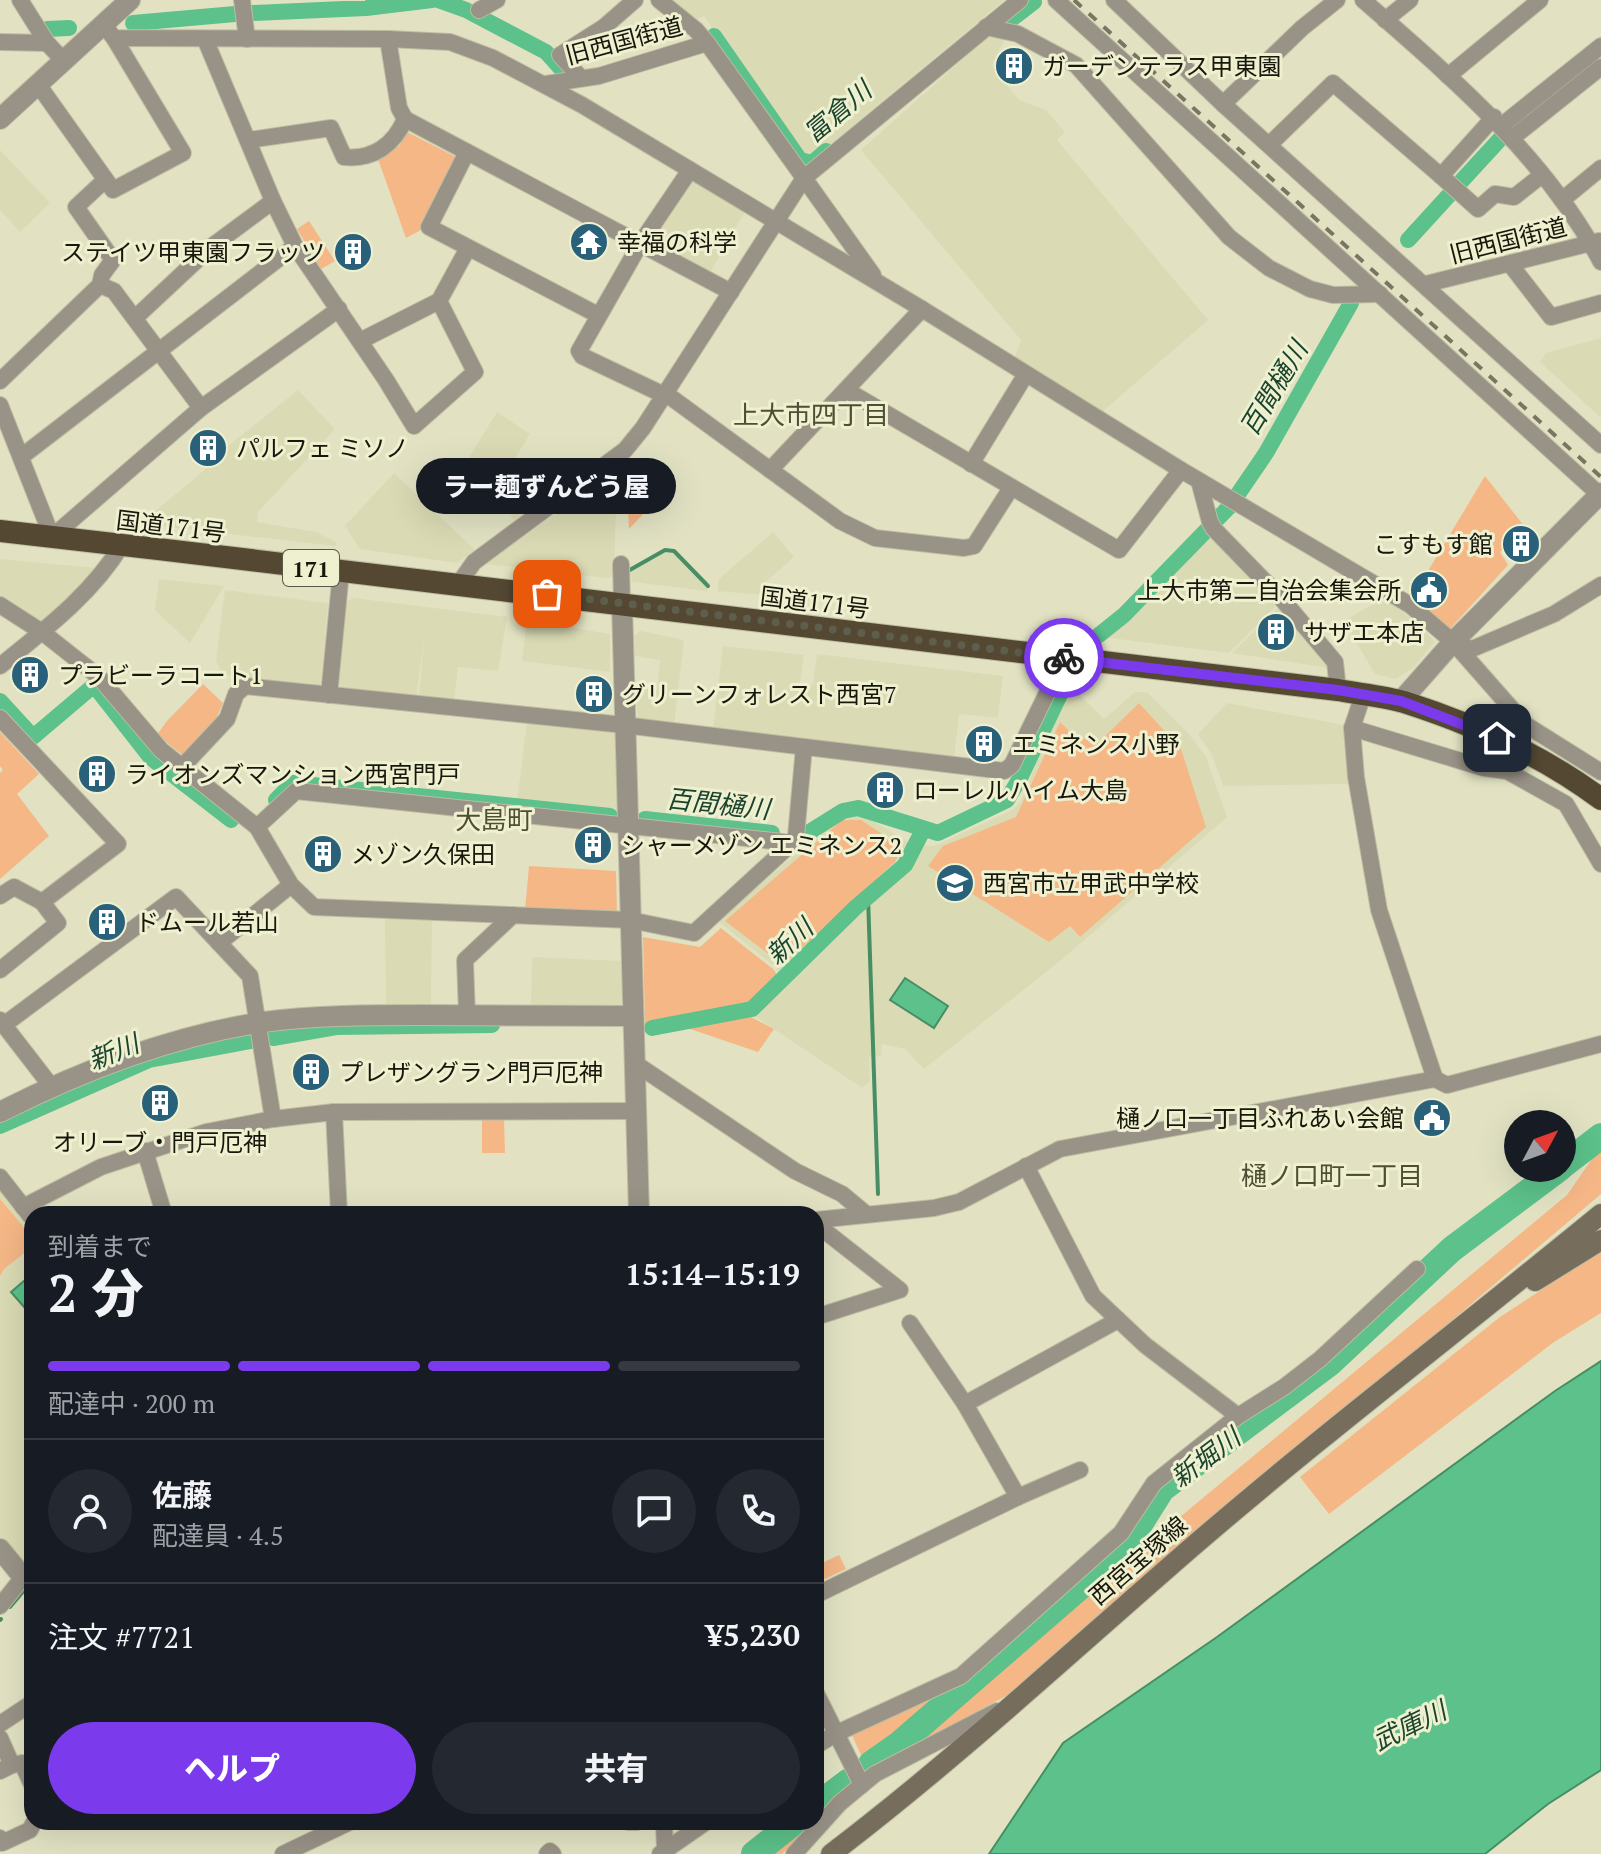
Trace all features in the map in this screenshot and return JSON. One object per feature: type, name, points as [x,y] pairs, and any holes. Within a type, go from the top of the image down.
[{"type":"highway","name":"国道171号","points":[[0,531],[457,586],[599,599],[1338,690],[1401,701],[1482,731],[1569,775],[1601,799]]},
{"type":"main road","name":"西宮宝塚線","points":[[831,1854],[924,1781],[1340,1422],[1601,1214]]},
{"type":"main road","name":"西宮宝塚線","points":[[1483,1311],[1601,1240]]},
{"type":"street","points":[[20,0],[47,43],[63,60]]},
{"type":"street","points":[[0,119],[63,60],[108,31],[130,0]]},
{"type":"street","points":[[242,0],[247,39]]},
{"type":"street","points":[[479,10],[497,0]]},
{"type":"street","points":[[581,78],[560,55],[604,27],[635,0]]},
{"type":"street","points":[[659,0],[707,43]]},
{"type":"street","points":[[457,586],[474,562],[625,450],[665,394],[804,178],[1020,0]]},
{"type":"street","points":[[1056,0],[1601,494],[1453,642],[1401,701]]},
{"type":"street","points":[[1114,0],[1223,104],[1601,445]]},
{"type":"street","points":[[1223,104],[1302,28],[1337,0]]},
{"type":"street","points":[[1363,0],[1504,129],[1596,242],[1601,262]]},
{"type":"street","points":[[1385,20],[1410,0]]},
{"type":"street","points":[[1448,76],[1540,0]]},
{"type":"street","points":[[986,27],[1018,34],[1076,65],[1232,240],[1269,268],[1310,289],[1333,295],[1380,294]]},
{"type":"street","points":[[37,83],[113,190],[183,153],[108,31]]},
{"type":"street","name":"旧西国街道","points":[[108,31],[205,39],[450,42],[493,58],[546,84],[581,78],[707,43],[879,283]]},
{"type":"street","points":[[205,39],[295,246],[414,426],[475,372],[439,301]]},
{"type":"street","points":[[388,39],[399,108],[405,119],[731,292]]},
{"type":"street","points":[[0,42],[47,43]]},
{"type":"street","points":[[1441,176],[1504,129],[1601,46]]},
{"type":"street","points":[[1504,129],[1601,67]]},
{"type":"street","points":[[1270,144],[1333,83],[1478,209],[1495,194],[1514,197],[1542,175]]},
{"type":"street","points":[[546,84],[922,309],[1199,481],[1410,605],[1453,642],[1526,725],[1601,772]]},
{"type":"street","points":[[249,140],[331,128],[344,157],[354,158],[380,151],[398,136],[405,119]]},
{"type":"street","points":[[467,152],[429,227],[598,315]]},
{"type":"street","points":[[1562,200],[1601,168]]},
{"type":"street","points":[[690,170],[640,244],[598,315],[582,343],[579,351],[582,356],[665,394],[840,521],[875,538],[964,548],[974,546],[1011,488]]},
{"type":"street","points":[[0,381],[100,285],[102,275],[113,260],[76,207],[105,180]]},
{"type":"street","points":[[135,318],[211,247],[273,201]]},
{"type":"street","name":"旧西国街道","points":[[1426,284],[1596,242]]},
{"type":"street","points":[[21,457],[295,246]]},
{"type":"street","points":[[360,341],[439,301],[468,248]]},
{"type":"street","points":[[1510,264],[1551,317],[1601,303]]},
{"type":"street","points":[[100,285],[114,291],[201,408]]},
{"type":"street","points":[[0,405],[52,537],[201,408],[339,309]]},
{"type":"street","points":[[770,470],[922,309]]},
{"type":"street","points":[[971,464],[1026,374]]},
{"type":"street","points":[[846,390],[1119,550],[1181,470]]},
{"type":"street","points":[[1199,481],[1212,525],[1281,598],[1335,662],[1338,690]]},
{"type":"street","points":[[0,666],[42,632],[106,572],[121,546]]},
{"type":"street","points":[[621,564],[639,1206]]},
{"type":"street","points":[[329,695],[341,572]]},
{"type":"street","points":[[1453,642],[1472,649],[1554,614],[1601,585]]},
{"type":"street","points":[[0,605],[42,632],[99,677],[161,750],[257,827],[291,885],[314,907],[630,920],[694,933],[792,843],[796,836],[804,747]]},
{"type":"street","points":[[182,767],[227,719],[236,694],[245,686],[624,725],[1004,771],[1012,765],[1064,658]]},
{"type":"street","points":[[1363,695],[1352,728],[1356,777],[1379,910],[1435,1079]]},
{"type":"street","points":[[0,718],[118,844],[42,902]]},
{"type":"street","points":[[1352,728],[1484,768],[1507,771],[1566,804],[1601,864]]},
{"type":"street","points":[[257,827],[296,791],[792,843]]},
{"type":"street","points":[[219,943],[291,885]]},
{"type":"street","points":[[0,896],[14,887],[42,902],[58,923],[0,970]]},
{"type":"street","points":[[51,1086],[2,1022],[176,897],[250,976],[273,1119]]},
{"type":"street","points":[[467,1015],[465,960],[513,915]]},
{"type":"street","points":[[0,1112],[51,1086],[178,1041],[258,1023],[363,1015],[633,1016]]},
{"type":"street","points":[[824,1221],[934,1208],[959,1202],[1060,1149],[1435,1079],[1447,1085],[1601,1044]]},
{"type":"street","points":[[633,1062],[795,1171],[842,1194],[866,1214]]},
{"type":"street","points":[[39,1206],[101,1167],[206,1132],[273,1119],[334,1112],[635,1111]]},
{"type":"street","points":[[334,1112],[339,1206]]},
{"type":"street","points":[[145,1151],[162,1206]]},
{"type":"street","points":[[1026,1166],[1093,1296],[1145,1345],[1238,1416]]},
{"type":"street","points":[[0,1177],[24,1208]]},
{"type":"street","points":[[824,1228],[900,1290],[824,1314]]},
{"type":"street","points":[[824,1741],[961,1676],[1121,1533],[1154,1483],[1238,1416],[1284,1387],[1320,1359],[1417,1269]]},
{"type":"street","points":[[965,1404],[1118,1320]]},
{"type":"street","points":[[910,1323],[965,1404],[1018,1497]]},
{"type":"street","points":[[824,1591],[1080,1470]]},
{"type":"street","points":[[0,1549],[24,1569]]},
{"type":"street","points":[[0,1606],[24,1577]]},
{"type":"street","points":[[824,1821],[875,1774],[1020,1699]]},
{"type":"street","points":[[0,1724],[24,1708]]},
{"type":"street","points":[[824,1710],[862,1785]]},
{"type":"street","points":[[0,1738],[6,1768],[22,1763],[24,1767]]},
{"type":"street","points":[[0,1838],[2,1843],[30,1830]]},
{"type":"street","points":[[283,1854],[334,1830]]},
{"type":"street","points":[[663,1852],[664,1830]]},
{"type":"street","points":[[663,1852],[695,1830]]},
{"type":"street","points":[[794,1854],[816,1830]]},
{"type":"street","points":[[308,1843],[325,1854]]},
{"type":"street","points":[[547,1854],[550,1851],[553,1854]]},
{"type":"shaded area","points":[[671,0],[1004,0],[810,161],[802,159],[704,16],[696,20]]},
{"type":"shaded area","points":[[990,35],[1006,36],[992,65],[1001,78],[1019,100],[1046,110],[1065,132],[1057,140],[1208,320],[1101,413],[1014,359],[1021,340],[861,150]]},
{"type":"shaded area","points":[[407,132],[456,157],[421,230],[406,238],[378,159],[399,146]]},
{"type":"shaded area","points":[[0,150],[50,203],[20,232],[0,210]]},
{"type":"shaded area","points":[[701,182],[746,210],[711,271],[658,245],[654,236],[688,183]]},
{"type":"shaded area","points":[[309,221],[335,261],[321,269],[297,229]]},
{"type":"shaded area","points":[[1601,338],[1601,418],[1540,362],[1546,353]]},
{"type":"shaded area","points":[[298,390],[335,429],[258,512],[257,522],[316,532],[336,542],[336,546],[140,524],[208,467],[207,463]]},
{"type":"shaded area","points":[[497,412],[530,434],[515,458],[561,489],[514,520],[470,456]]},
{"type":"shaded area","points":[[631,466],[664,492],[629,529],[626,468]]},
{"type":"shaded area","points":[[394,473],[475,550],[457,563],[360,549],[345,526]]},
{"type":"shaded area","points":[[1485,476],[1528,531],[1500,552],[1508,565],[1450,629],[1429,612],[1446,584],[1428,571]]},
{"type":"shaded area","points":[[580,497],[616,503],[614,575],[608,578],[485,564]]},
{"type":"shaded area","points":[[773,532],[794,557],[762,585],[762,595],[718,591],[718,580]]},
{"type":"shaded area","points":[[1211,534],[1279,603],[1229,653],[1103,637],[1128,618]]},
{"type":"shaded area","points":[[664,552],[673,553],[708,587],[707,591],[632,582],[631,571]]},
{"type":"shaded area","points":[[0,559],[97,568],[43,621],[35,620],[0,597]]},
{"type":"shaded area","points":[[159,579],[224,586],[190,643],[155,610]]},
{"type":"shaded area","points":[[225,590],[328,603],[321,685],[231,676],[222,672],[216,661]]},
{"type":"shaded area","points":[[353,598],[507,617],[498,671],[458,667],[454,700],[419,696],[424,640],[416,696],[341,687],[337,683],[345,603]]},
{"type":"shaded area","points":[[1384,598],[1416,622],[1435,642],[1413,668],[1395,679],[1375,674],[1344,621]]},
{"type":"shaded area","points":[[1281,605],[1329,663],[1329,668],[1232,653]]},
{"type":"shaded area","points":[[527,620],[610,634],[610,672],[522,661]]},
{"type":"shaded area","points":[[641,631],[684,640],[674,725],[638,720],[635,687],[657,690],[660,660],[635,656],[634,636]]},
{"type":"shaded area","points":[[723,646],[804,655],[800,683],[813,685],[817,654],[1003,676],[998,718],[959,714],[954,759],[713,730]]},
{"type":"shaded area","points":[[203,684],[223,703],[215,721],[184,756],[157,735]]},
{"type":"shaded area","name":"西宮市立甲武中学校","points":[[1072,688],[1104,719],[1135,692],[1147,692],[1188,733],[1206,757],[1227,817],[1060,961],[924,1069],[905,1049],[882,1044],[881,1056],[869,1057],[870,1081],[862,1088],[753,1015],[787,982],[774,966],[718,921],[839,817],[863,815],[912,844],[934,846],[1012,810],[1021,801]]},
{"type":"shaded area","points":[[1139,703],[1181,749],[1206,827],[1080,937],[1070,926],[1049,942],[928,866],[943,846],[1016,817],[1060,722],[1081,742],[1089,733],[1098,743]]},
{"type":"shaded area","points":[[1227,703],[1344,725],[1349,784],[1223,786],[1212,755],[1198,734]]},
{"type":"shaded area","points":[[527,722],[616,731],[619,814],[517,801]]},
{"type":"shaded area","points":[[0,732],[39,774],[17,794],[49,836],[0,879],[0,773],[3,770],[0,766]]},
{"type":"shaded area","points":[[842,820],[861,820],[902,847],[895,862],[783,965],[725,921]]},
{"type":"shaded area","points":[[529,866],[616,871],[617,913],[525,910]]},
{"type":"shaded area","points":[[385,919],[432,919],[431,1005],[386,1005]]},
{"type":"shaded area","points":[[721,928],[778,976],[747,1006],[645,1024],[643,937],[700,947]]},
{"type":"shaded area","points":[[532,957],[622,961],[624,1001],[620,1005],[531,1006]]},
{"type":"shaded area","points":[[747,1015],[774,1029],[758,1052],[687,1028]]},
{"type":"shaded area","points":[[482,1119],[504,1119],[505,1153],[482,1153]]},
{"type":"shaded area","points":[[1601,1146],[1601,1194],[1013,1692],[903,1752],[900,1747],[924,1727],[920,1721],[864,1762],[851,1733],[989,1676],[1567,1195]]},
{"type":"shaded area","points":[[0,1185],[24,1215],[22,1566],[0,1539]]},
{"type":"shaded area","points":[[0,1199],[24,1228],[24,1253],[0,1276]]},
{"type":"shaded area","points":[[1601,1251],[1601,1313],[1554,1342],[1329,1514],[1300,1477],[1500,1317]]},
{"type":"shaded area","points":[[839,1555],[846,1569],[824,1579],[824,1562]]},
{"type":"shaded area","points":[[791,1830],[806,1830],[782,1854],[758,1854]]},
{"type":"water","points":[[905,978],[948,1006],[934,1028],[890,1000]]},
{"type":"water","points":[[24,1281],[24,1307],[11,1292]]},
{"type":"water","name":"武庫川","points":[[1601,1361],[1601,1770],[1548,1804],[1485,1854],[989,1854],[1063,1743],[1217,1637],[1555,1391]]},
{"type":"waterway","name":"富倉川","points":[[253,13],[366,8],[432,0]]},
{"type":"waterway","name":"富倉川","points":[[438,0],[466,10],[546,52],[564,72],[568,72]]},
{"type":"waterway","name":"富倉川","points":[[1005,24],[1034,2]]},
{"type":"waterway","name":"富倉川","points":[[133,23],[235,14]]},
{"type":"waterway","name":"富倉川","points":[[47,29],[69,28]]},
{"type":"waterway","name":"富倉川","points":[[714,36],[800,160],[812,163],[826,151]]},
{"type":"waterway","name":"百間樋川","points":[[1456,187],[1501,138],[1569,82]]},
{"type":"waterway","name":"百間樋川","points":[[1408,240],[1450,194]]},
{"type":"waterway","name":"百間樋川","points":[[1236,497],[1266,453],[1351,303]]},
{"type":"waterway","name":"百間樋川","points":[[1099,635],[1124,615],[1230,506]]},
{"type":"waterway","points":[[628,571],[665,550],[674,551],[708,586]]},
{"type":"waterway","name":"百間樋川","points":[[803,836],[843,811],[858,808],[938,833],[1007,800],[1065,684]]},
{"type":"waterway","name":"百間樋川","points":[[0,701],[33,737],[92,687],[97,689],[151,758],[231,820]]},
{"type":"waterway","name":"百間樋川","points":[[276,800],[293,783],[610,816]]},
{"type":"waterway","name":"百間樋川","points":[[645,819],[772,833]]},
{"type":"waterway","name":"新川","points":[[652,1028],[752,1009],[855,908],[905,865],[923,830]]},
{"type":"waterway","points":[[868,897],[878,1194]]},
{"type":"waterway","name":"新川","points":[[273,1038],[336,1027],[492,1025]]},
{"type":"waterway","name":"新川","points":[[0,1126],[149,1060],[251,1041]]},
{"type":"waterway","name":"新堀川","points":[[1576,1155],[1601,1136]]},
{"type":"waterway","name":"新堀川","points":[[871,1764],[898,1745],[1125,1548],[1162,1489],[1330,1363],[1452,1249],[1541,1182]]},
{"type":"waterway","points":[[10,1607],[24,1590]]},
{"type":"waterway","name":"新堀川","points":[[824,1800],[849,1781]]},
{"type":"waterway","name":"新堀川","points":[[754,1854],[784,1830]]},
{"type":"railway","points":[[1074,0],[1601,477]]},
{"type":"way so far","points":[[547,594],[1064,658]]},
{"type":"place","name":"ガーデンテラス甲東園","points":[[1014,66]]},
{"type":"place","name":"幸福の科学","points":[[589,242]]},
{"type":"place","name":"ステイツ甲東園フラッツ","points":[[353,252]]},
{"type":"place","name":"パルフェ ミソノ","points":[[208,448]]},
{"type":"place","name":"こすもす館","points":[[1521,544]]},
{"type":"place","name":"上大市第二自治会集会所","points":[[1429,590]]},
{"type":"place","name":"ラー麺ずんどう屋","points":[[547,594]]},
{"type":"place","name":"サザエ本店","points":[[1276,632]]},
{"type":"place","name":"プラビーラコート1","points":[[30,675]]},
{"type":"place","name":"グリーンフォレスト西宮7","points":[[594,694]]},
{"type":"place","name":"エミネンス小野","points":[[984,744]]},
{"type":"place","name":"ライオンズマンション西宮門戸","points":[[97,774]]},
{"type":"place","name":"ローレルハイム大島","points":[[885,790]]},
{"type":"place","name":"シャーメゾン エミネンス2","points":[[593,845]]},
{"type":"place","name":"メゾン久保田","points":[[323,854]]},
{"type":"place","name":"西宮市立甲武中学校","points":[[955,883]]},
{"type":"place","name":"ドムール若山","points":[[107,922]]},
{"type":"place","name":"プレザングラン門戸厄神","points":[[311,1072]]},
{"type":"place","name":"オリーブ・門戸厄神","points":[[160,1103]]},
{"type":"place","name":"樋ノ口一丁目ふれあい会館","points":[[1432,1118]]},
{"type":"district","name":"上大市四丁目","points":[[811,414]]},
{"type":"district","name":"大島町","points":[[494,819]]},
{"type":"district","name":"樋ノ口町一丁目","points":[[1332,1175]]},
{"type":"route","points":[[1064,658],[1338,690],[1401,701],[1497,738]]}]
